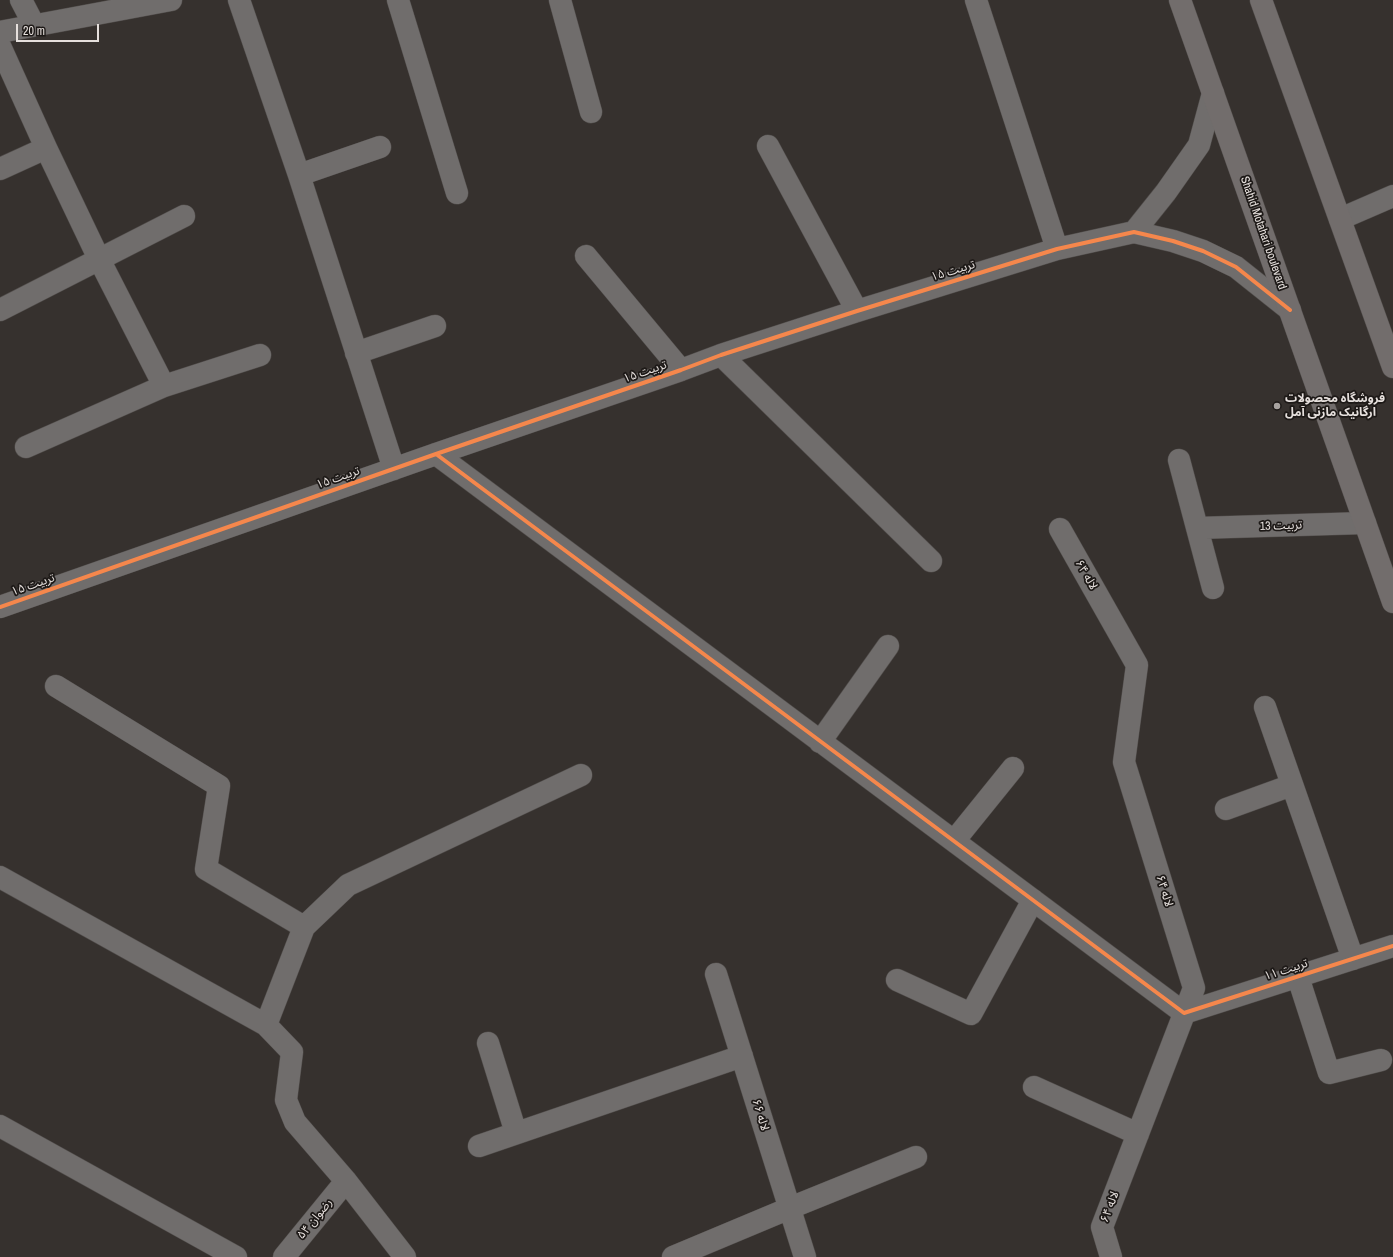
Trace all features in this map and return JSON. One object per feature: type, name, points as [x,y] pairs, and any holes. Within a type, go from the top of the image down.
[{"type":"main road","name":"Shahid Motahari boulevard","points":[[1180,0],[1393,602]]},
{"type":"main road","points":[[1261,0],[1393,367]]},
{"type":"street","points":[[21,0],[34,25]]},
{"type":"street","points":[[0,32],[171,0]]},
{"type":"street","points":[[240,0],[299,174],[394,469]]},
{"type":"street","points":[[398,0],[457,193]]},
{"type":"street","points":[[560,0],[591,112]]},
{"type":"street","points":[[976,0],[1057,250]]},
{"type":"street","points":[[0,46],[46,148],[99,259],[164,386]]},
{"type":"street","points":[[1134,232],[1166,192],[1199,145],[1213,92]]},
{"type":"street","points":[[768,146],[857,311]]},
{"type":"street","points":[[299,174],[380,147]]},
{"type":"street","points":[[0,169],[46,148]]},
{"type":"street","points":[[1340,219],[1393,196]]},
{"type":"street","points":[[0,310],[184,216]]},
{"type":"street","name":"تربیت ۱۵","points":[[0,607],[681,370],[720,355],[857,311],[1057,250],[1134,232],[1173,241],[1203,251],[1236,267],[1290,310]]},
{"type":"street","points":[[586,256],[681,370]]},
{"type":"street","points":[[356,353],[435,326]]},
{"type":"street","points":[[720,355],[931,561]]},
{"type":"street","points":[[26,446],[164,386],[260,356]]},
{"type":"street","points":[[436,454],[1184,1013]]},
{"type":"street","points":[[1179,460],[1213,588]]},
{"type":"street","name":"تربیت 13","points":[[1197,528],[1365,523]]},
{"type":"street","name":"لاله ۶۴","points":[[1060,529],[1137,665],[1124,762],[1194,988],[1102,1227],[1111,1257]]},
{"type":"street","points":[[820,742],[888,646]]},
{"type":"street","points":[[56,686],[218,786],[206,869],[304,927]]},
{"type":"street","points":[[1265,707],[1353,959]]},
{"type":"street","points":[[954,841],[1013,768]]},
{"type":"street","points":[[266,1025],[304,927],[348,885],[581,775]]},
{"type":"street","points":[[1226,809],[1292,785]]},
{"type":"street","points":[[0,877],[266,1025],[292,1052],[286,1100],[295,1122],[346,1181],[404,1257]]},
{"type":"street","points":[[897,980],[971,1014],[1033,900]]},
{"type":"street","name":"تربیت ۱۱","points":[[1184,1013],[1393,946]]},
{"type":"street","name":"لاله ۶۶","points":[[716,974],[805,1257]]},
{"type":"street","points":[[1298,977],[1329,1073],[1381,1060]]},
{"type":"street","points":[[488,1043],[516,1133]]},
{"type":"street","points":[[479,1146],[742,1056]]},
{"type":"street","points":[[1034,1087],[1138,1134]]},
{"type":"street","points":[[0,1126],[236,1257]]},
{"type":"street","points":[[673,1257],[916,1157]]},
{"type":"street","name":"رضوان ۵۴","points":[[284,1257],[346,1181]]},
{"type":"cycle path","points":[[0,607],[721,355],[1057,249],[1134,232],[1173,241],[1203,251],[1236,267],[1290,310]]},
{"type":"cycle path","points":[[436,454],[1184,1013],[1393,946]]},
{"type":"place","name":"فروشگاه محصولات ارگانیک مازنی آمل","points":[[1277,406]]}]
